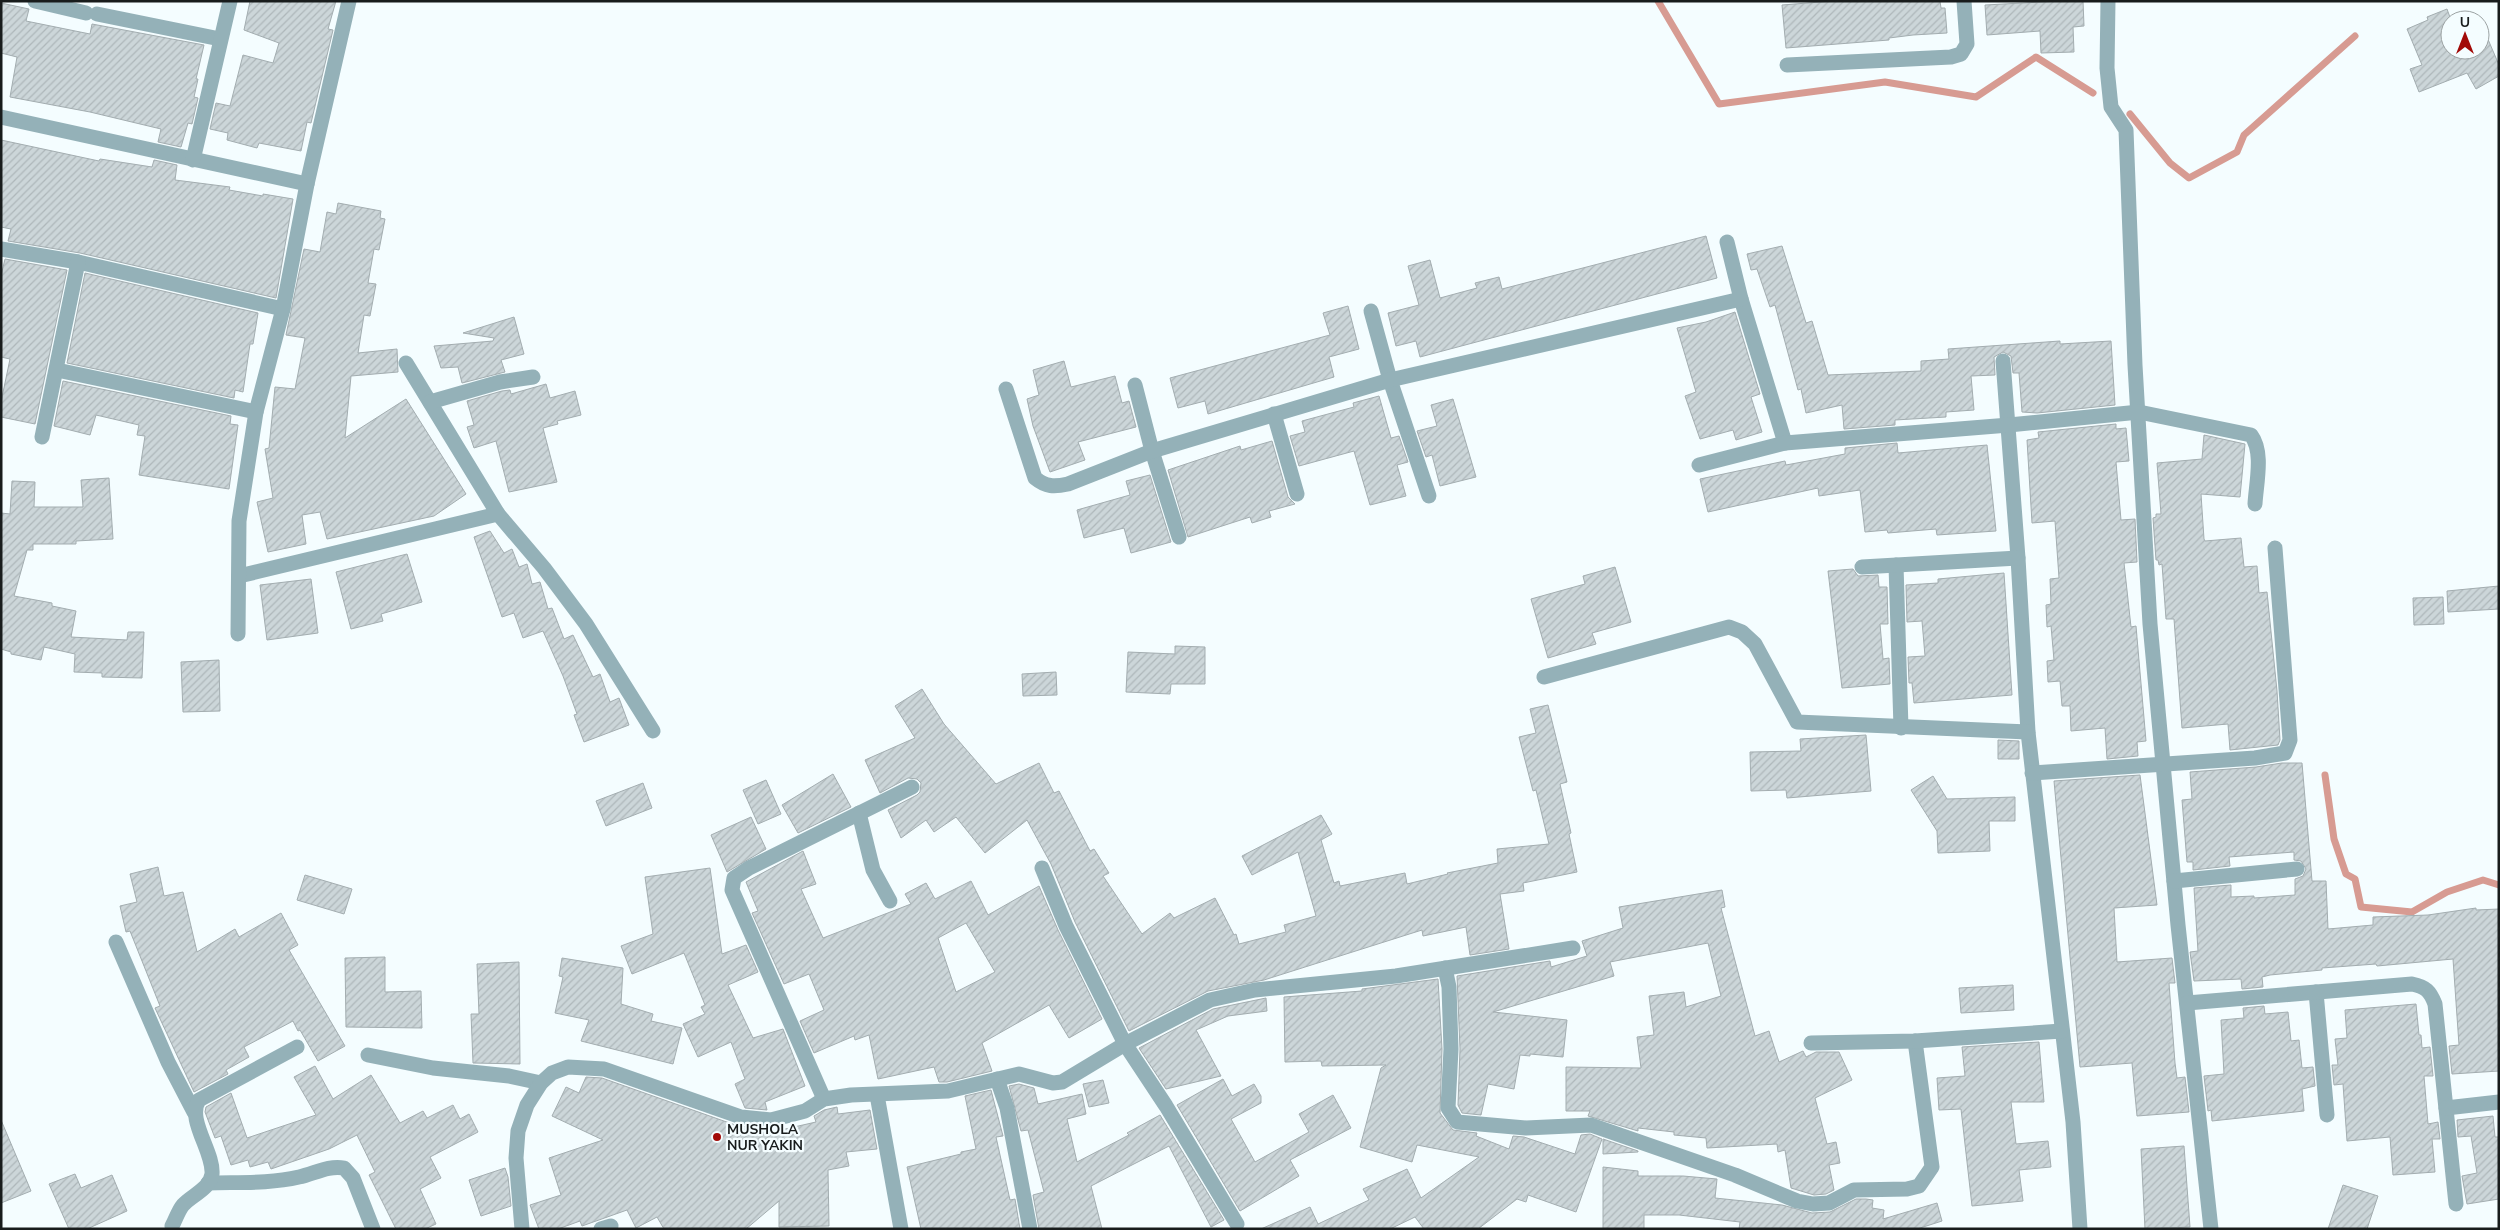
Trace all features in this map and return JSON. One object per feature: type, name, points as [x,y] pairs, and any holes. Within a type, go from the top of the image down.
[{"type":"street","points":[[35,1],[220,39]]},
{"type":"street","points":[[193,160],[230,1]]},
{"type":"street","points":[[238,634],[239,521],[256,412],[284,308],[307,184],[349,1]]},
{"type":"street","points":[[1787,65],[1951,57],[1961,54],[1968,44],[1964,1]]},
{"type":"street","points":[[2108,1],[2107,68],[2111,106],[2126,130],[2138,412],[2150,624],[2174,881],[2211,1229]]},
{"type":"street","points":[[1,117],[307,184]]},
{"type":"street","points":[[1727,242],[1741,299],[1785,443]]},
{"type":"street","points":[[1,249],[78,262],[284,308]]},
{"type":"street","points":[[42,437],[78,262]]},
{"type":"street","points":[[1006,389],[1035,478],[1044,485],[1055,486],[1068,484],[1152,451],[1390,380],[1741,299]]},
{"type":"street","points":[[1371,311],[1390,380],[1429,496]]},
{"type":"street","points":[[2003,361],[2018,558],[2028,732],[2073,1122],[2080,1229]]},
{"type":"street","points":[[406,364],[498,514],[544,568],[586,624],[654,731]]},
{"type":"street","points":[[57,370],[256,412]]},
{"type":"street","points":[[430,402],[500,382],[533,377]]},
{"type":"street","points":[[1135,385],[1152,451],[1179,537]]},
{"type":"street","points":[[1699,465],[1785,443],[2009,425],[2138,412],[2251,435],[2256,442],[2258,454],[2255,504]]},
{"type":"street","points":[[1274,414],[1297,494]]},
{"type":"street","points":[[239,576],[498,514]]},
{"type":"street","points":[[2032,772],[2255,758],[2278,755],[2285,752],[2290,740],[2275,548]]},
{"type":"street","points":[[1862,566],[2018,558]]},
{"type":"street","points":[[1896,565],[1901,728]]},
{"type":"street","points":[[1544,677],[1729,627],[1742,632],[1755,644],[1797,722],[2028,732]]},
{"type":"street","points":[[824,1099],[732,890],[734,878],[749,868],[912,787]]},
{"type":"street","points":[[859,813],[872,870],[890,901]]},
{"type":"street","points":[[1042,868],[1066,926],[1125,1044],[1166,1106],[1237,1224]]},
{"type":"street","points":[[2174,881],[2297,869]]},
{"type":"street","points":[[116,942],[168,1062],[194,1112],[211,1165],[212,1176],[208,1183],[181,1208],[170,1228]]},
{"type":"street","points":[[522,1229],[516,1158],[518,1131],[527,1105],[541,1083],[552,1074],[568,1067],[604,1069],[741,1117],[771,1120],[805,1111],[824,1099],[851,1095],[948,1091],[1019,1074],[1054,1083],[1062,1082],[1125,1044],[1210,1000],[1255,990],[1396,976],[1572,948]]},
{"type":"street","points":[[1445,968],[1450,986],[1451,1041],[1448,1108],[1450,1115],[1457,1122],[1526,1128],[1591,1125],[1735,1175],[1797,1201],[1813,1204],[1829,1203],[1854,1190],[1907,1189],[1920,1186],[1928,1174],[1932,1167],[1915,1042]]},
{"type":"street","points":[[2187,1002],[2412,984],[2424,986],[2430,992],[2435,1004],[2456,1204]]},
{"type":"street","points":[[2316,992],[2327,1115]]},
{"type":"street","points":[[1811,1042],[1915,1042],[2062,1030]]},
{"type":"street","points":[[194,1112],[199,1100],[297,1047]]},
{"type":"street","points":[[368,1054],[432,1068],[509,1076],[541,1083]]},
{"type":"street","points":[[997,1079],[1007,1108],[1030,1229]]},
{"type":"street","points":[[877,1095],[901,1229]]},
{"type":"street","points":[[2446,1108],[2499,1102]]},
{"type":"street","points":[[208,1183],[270,1181],[299,1177],[332,1167],[344,1168],[353,1178],[373,1229]]},
{"type":"building","points":[[250,1],[336,1],[328,29],[333,30],[311,123],[307,122],[301,151],[259,143],[257,148],[227,140],[228,133],[210,129],[216,103],[230,106],[243,55],[273,63],[279,43],[244,30]]},
{"type":"building","points":[[1833,1],[1940,1],[1941,8],[1945,8],[1947,33],[1913,35],[1889,38],[1889,40],[1786,48],[1782,5]]},
{"type":"building","points":[[2083,1],[2084,26],[2073,27],[2074,52],[2041,53],[2040,31],[1987,35],[1985,5]]},
{"type":"building","points":[[1,3],[29,9],[26,21],[90,34],[92,24],[204,45],[196,79],[198,79],[194,97],[198,98],[192,124],[188,123],[181,147],[158,142],[161,129],[90,112],[10,97],[17,57],[1,53]]},
{"type":"building","points":[[2440,12],[2440,60],[2490,60],[2490,44],[2499,65],[2499,76],[2476,89],[2467,73],[2419,92],[2410,69],[2422,65],[2407,29],[2428,20],[2427,17]]},
{"type":"building","points":[[1,140],[99,161],[100,159],[152,167],[154,160],[177,165],[175,180],[230,187],[229,190],[293,199],[276,298],[80,253],[8,241],[11,229],[1,227]]},
{"type":"building","points":[[338,203],[381,211],[380,218],[385,219],[379,250],[374,249],[368,283],[376,284],[370,316],[364,315],[358,353],[397,349],[398,372],[351,376],[345,438],[406,399],[466,494],[434,516],[327,539],[320,512],[302,515],[306,544],[268,552],[257,502],[273,498],[265,449],[269,448],[275,387],[295,389],[305,338],[286,335],[304,249],[320,252],[327,212],[336,214]]},
{"type":"building","points":[[1706,236],[1717,278],[1420,357],[1416,341],[1396,346],[1388,313],[1419,305],[1408,266],[1430,260],[1440,298],[1477,288],[1475,283],[1499,277],[1502,289]]},
{"type":"building","points":[[1782,246],[1806,323],[1812,321],[1828,375],[1921,371],[1921,361],[1949,359],[1948,349],[2060,341],[2060,344],[2111,341],[2115,405],[2037,413],[2022,412],[2019,373],[2013,373],[2011,356],[2003,352],[1994,357],[1995,375],[1971,376],[1974,410],[1946,412],[1946,417],[1895,420],[1895,425],[1844,429],[1842,405],[1806,413],[1801,389],[1798,390],[1775,305],[1770,307],[1757,269],[1751,270],[1747,254]]},
{"type":"building","points":[[5,259],[67,270],[35,424],[1,417],[1,402],[10,359],[1,357],[1,276]]},
{"type":"building","points":[[85,273],[258,313],[253,344],[250,344],[243,392],[235,390],[234,398],[67,363]]},
{"type":"building","points":[[1348,306],[1359,349],[1329,357],[1334,377],[1208,414],[1205,401],[1178,408],[1170,378],[1330,335],[1323,313]]},
{"type":"building","points":[[1735,312],[1760,394],[1751,397],[1762,432],[1736,440],[1733,430],[1700,439],[1685,396],[1696,392],[1677,328],[1706,322]]},
{"type":"building","points":[[514,317],[524,354],[501,360],[505,372],[462,383],[458,367],[441,368],[434,346],[493,341],[494,338],[463,333]]},
{"type":"building","points":[[1064,361],[1071,387],[1115,376],[1122,403],[1129,401],[1136,427],[1078,442],[1085,460],[1050,472],[1033,426],[1027,399],[1039,395],[1033,370]]},
{"type":"building","points":[[63,381],[231,416],[230,424],[238,425],[229,489],[139,475],[145,436],[137,435],[139,425],[96,415],[90,435],[54,426]]},
{"type":"building","points":[[546,384],[550,398],[575,391],[581,415],[557,421],[558,424],[543,428],[557,482],[509,492],[496,441],[474,448],[467,427],[474,425],[467,401],[502,391],[510,390],[511,394]]},
{"type":"building","points":[[1379,396],[1391,438],[1399,436],[1408,462],[1397,465],[1406,496],[1370,505],[1354,451],[1299,466],[1290,436],[1305,432],[1302,421],[1354,407],[1353,403]]},
{"type":"building","points":[[1453,399],[1476,477],[1440,486],[1432,455],[1426,457],[1417,431],[1437,426],[1431,405]]},
{"type":"building","points":[[2116,424],[2116,429],[2126,428],[2129,461],[2116,462],[2121,520],[2135,519],[2137,562],[2124,563],[2131,627],[2136,626],[2146,741],[2137,742],[2138,756],[2107,759],[2105,728],[2071,731],[2070,706],[2062,706],[2060,681],[2048,682],[2047,661],[2054,660],[2051,626],[2047,627],[2046,605],[2051,604],[2050,579],[2059,578],[2055,521],[2032,523],[2027,440],[2039,438],[2038,432]]},
{"type":"building","points":[[2204,435],[2245,444],[2240,497],[2201,494],[2204,539],[2205,541],[2241,538],[2244,567],[2257,566],[2259,593],[2267,592],[2277,691],[2280,740],[2278,745],[2230,750],[2228,724],[2182,728],[2174,619],[2166,619],[2162,564],[2159,565],[2158,560],[2156,560],[2153,518],[2156,517],[2156,514],[2161,514],[2157,463],[2202,459]]},
{"type":"building","points":[[1272,441],[1288,497],[1295,504],[1269,511],[1271,517],[1252,523],[1250,517],[1188,537],[1168,470],[1240,446],[1241,450]]},
{"type":"building","points":[[1897,443],[1898,453],[1987,445],[1996,531],[1937,535],[1936,529],[1888,533],[1887,530],[1865,532],[1860,490],[1819,496],[1818,488],[1708,512],[1700,479],[1785,461],[1786,465],[1845,454],[1845,448]]},
{"type":"building","points":[[1150,475],[1171,542],[1131,553],[1124,528],[1084,538],[1077,510],[1130,495],[1126,481]]},
{"type":"building","points":[[109,478],[113,539],[76,541],[76,544],[33,544],[33,550],[27,550],[14,596],[52,603],[52,606],[76,611],[71,637],[127,640],[128,632],[144,632],[142,678],[102,677],[102,673],[74,672],[75,654],[44,647],[41,660],[11,654],[11,652],[1,649],[1,513],[10,514],[12,481],[35,482],[34,507],[83,507],[81,480]]},
{"type":"building","points":[[490,531],[504,553],[512,549],[519,567],[527,564],[532,584],[540,582],[548,609],[552,608],[564,639],[573,635],[593,677],[600,674],[610,702],[619,698],[629,725],[584,742],[574,715],[577,714],[563,676],[543,631],[523,638],[514,613],[502,617],[474,537]]},
{"type":"building","points":[[407,554],[422,602],[381,614],[383,621],[351,629],[336,572]]},
{"type":"building","points":[[1615,567],[1631,622],[1592,633],[1596,644],[1548,658],[1531,599],[1585,584],[1583,576]]},
{"type":"building","points":[[1853,569],[1858,576],[1878,575],[1879,587],[1887,587],[1888,624],[1880,624],[1883,659],[1889,658],[1890,684],[1842,688],[1828,571]]},
{"type":"building","points":[[2004,573],[2012,695],[1914,703],[1912,683],[1909,683],[1908,657],[1925,656],[1922,621],[1907,622],[1906,585],[1938,583],[1938,579]]},
{"type":"building","points":[[311,579],[318,633],[267,640],[260,585]]},
{"type":"building","points":[[2499,586],[2499,609],[2448,612],[2447,591]]},
{"type":"building","points":[[2443,597],[2444,624],[2414,625],[2413,598]]},
{"type":"building","points":[[1175,646],[1205,647],[1205,684],[1171,684],[1170,694],[1126,692],[1128,652],[1175,654]]},
{"type":"building","points":[[219,660],[220,711],[183,712],[181,662]]},
{"type":"building","points":[[1056,672],[1057,695],[1023,696],[1022,674]]},
{"type":"building","points":[[922,689],[944,724],[996,784],[1039,763],[1054,793],[1059,791],[1090,851],[1094,849],[1109,873],[1103,876],[1142,934],[1170,913],[1174,918],[1215,898],[1234,935],[1236,934],[1239,944],[1286,932],[1284,925],[1316,916],[1298,852],[1252,875],[1242,856],[1321,815],[1332,834],[1321,840],[1334,883],[1339,881],[1340,886],[1405,873],[1407,884],[1447,873],[1498,863],[1497,849],[1549,844],[1536,790],[1533,791],[1519,737],[1536,733],[1530,709],[1548,705],[1567,782],[1560,784],[1571,833],[1569,834],[1577,872],[1523,883],[1524,891],[1500,894],[1509,949],[1470,955],[1466,927],[1423,936],[1422,930],[1264,980],[1208,991],[1129,1031],[1075,922],[1051,864],[1027,820],[985,853],[956,817],[934,832],[926,820],[901,838],[888,810],[917,795],[920,792],[921,783],[917,779],[908,778],[880,793],[865,760],[915,738],[895,706]]},
{"type":"building","points":[[1866,735],[1871,791],[1787,798],[1786,790],[1751,791],[1750,752],[1801,751],[1800,739]]},
{"type":"building","points":[[1998,740],[2019,741],[2019,759],[1998,759]]},
{"type":"building","points":[[2282,763],[2302,763],[2312,881],[2326,881],[2328,929],[2373,925],[2373,917],[2428,915],[2476,908],[2476,910],[2499,909],[2499,1071],[2452,1074],[2449,1046],[2459,1045],[2453,959],[2377,966],[2376,964],[2322,968],[2322,970],[2270,975],[2262,977],[2263,987],[2242,989],[2241,979],[2194,981],[2190,952],[2198,951],[2194,888],[2231,885],[2231,897],[2254,896],[2254,898],[2295,895],[2295,879],[2303,876],[2306,869],[2301,861],[2294,860],[2294,852],[2229,857],[2230,866],[2193,870],[2193,862],[2187,862],[2182,800],[2192,799],[2190,772]]},
{"type":"building","points":[[833,774],[851,807],[798,833],[782,805]]},
{"type":"building","points":[[2140,775],[2157,905],[2114,908],[2117,962],[2172,958],[2175,983],[2169,983],[2175,1063],[2177,1078],[2185,1077],[2189,1112],[2137,1116],[2132,1063],[2080,1067],[2054,781]]},
{"type":"building","points":[[1933,776],[1947,799],[2015,797],[2015,821],[1989,821],[1990,851],[1938,853],[1937,831],[1911,790]]},
{"type":"building","points":[[766,780],[781,814],[758,824],[743,790]]},
{"type":"building","points":[[643,783],[652,808],[606,826],[596,801]]},
{"type":"building","points":[[751,817],[766,849],[727,872],[711,835]]},
{"type":"building","points":[[803,851],[816,884],[801,889],[823,938],[911,904],[905,894],[926,883],[935,899],[971,881],[988,915],[1039,886],[1058,930],[1102,1019],[1069,1038],[1049,1005],[982,1043],[992,1071],[947,1082],[939,1082],[934,1067],[878,1079],[869,1035],[855,1040],[854,1036],[814,1053],[800,1021],[824,1010],[809,974],[784,984],[752,913],[758,911],[746,882]],"holes":[[[966,923],[995,972],[956,992],[938,938]]]},
{"type":"building","points":[[158,867],[164,896],[183,892],[197,952],[235,929],[239,937],[281,913],[298,945],[289,950],[345,1046],[318,1061],[293,1021],[244,1047],[249,1057],[226,1070],[228,1074],[194,1092],[155,1008],[160,1006],[130,931],[126,932],[120,906],[137,902],[130,874]]},
{"type":"building","points":[[710,868],[722,954],[746,945],[758,972],[728,985],[753,1038],[783,1029],[805,1086],[765,1102],[767,1110],[745,1108],[735,1084],[745,1079],[731,1042],[698,1057],[683,1024],[705,1014],[701,1007],[705,1005],[684,953],[632,974],[621,946],[653,934],[645,877]]},
{"type":"building","points":[[305,875],[352,889],[344,914],[297,900]]},
{"type":"building","points":[[1722,890],[1725,907],[1721,908],[1755,1036],[1769,1031],[1779,1062],[1803,1051],[1806,1057],[1816,1052],[1839,1052],[1852,1080],[1815,1098],[1827,1144],[1836,1142],[1840,1163],[1829,1165],[1834,1190],[1826,1194],[1814,1195],[1791,1188],[1785,1150],[1778,1152],[1777,1144],[1707,1148],[1706,1138],[1674,1135],[1674,1132],[1638,1128],[1638,1131],[1588,1116],[1590,1111],[1566,1111],[1566,1067],[1641,1068],[1637,1037],[1654,1035],[1649,996],[1684,992],[1686,1007],[1721,996],[1708,943],[1610,962],[1614,976],[1493,1012],[1567,1020],[1563,1057],[1520,1055],[1514,1089],[1488,1084],[1481,1115],[1462,1113],[1458,1105],[1460,1049],[1457,976],[1550,961],[1551,967],[1587,956],[1582,941],[1623,928],[1619,907]]},
{"type":"building","points":[[385,957],[385,992],[421,991],[422,1028],[346,1027],[345,958]]},
{"type":"building","points":[[562,958],[623,968],[621,1004],[653,1014],[651,1021],[682,1028],[673,1064],[581,1041],[589,1020],[555,1013],[563,977],[559,976]]},
{"type":"building","points":[[519,962],[520,1064],[473,1063],[471,1014],[479,1014],[477,964]]},
{"type":"building","points":[[1438,979],[1442,1049],[1440,1113],[1453,1130],[1477,1133],[1476,1136],[1509,1149],[1513,1136],[1524,1137],[1575,1154],[1581,1135],[1590,1134],[1602,1139],[1576,1212],[1528,1195],[1526,1202],[1517,1199],[1478,1229],[1424,1229],[1415,1217],[1390,1229],[1261,1229],[1310,1207],[1318,1224],[1369,1200],[1363,1189],[1407,1169],[1421,1198],[1479,1157],[1417,1145],[1412,1162],[1360,1147],[1381,1068],[1386,1065],[1322,1066],[1321,1061],[1285,1062],[1284,997],[1362,991],[1362,989]]},
{"type":"building","points":[[2013,985],[2014,1010],[1961,1013],[1959,988]]},
{"type":"building","points":[[1266,998],[1267,1011],[1228,1016],[1196,1030],[1221,1076],[1166,1089],[1139,1048],[1213,1009]]},
{"type":"building","points":[[2416,1004],[2422,1048],[2430,1047],[2433,1076],[2424,1076],[2428,1124],[2438,1122],[2440,1139],[2432,1139],[2435,1172],[2393,1175],[2390,1137],[2347,1141],[2343,1084],[2334,1085],[2332,1065],[2338,1065],[2335,1039],[2347,1038],[2345,1010]]},
{"type":"building","points":[[2264,1006],[2265,1014],[2288,1012],[2291,1041],[2299,1040],[2302,1068],[2313,1067],[2315,1086],[2302,1089],[2304,1111],[2212,1121],[2211,1110],[2208,1111],[2204,1076],[2224,1074],[2221,1020],[2244,1018],[2243,1008]]},
{"type":"building","points":[[2039,1042],[2044,1102],[2011,1102],[2016,1144],[2048,1141],[2051,1167],[2019,1170],[2023,1201],[1972,1206],[1961,1109],[1939,1110],[1937,1078],[1965,1076],[1962,1047]]},
{"type":"building","points":[[315,1066],[333,1099],[371,1075],[400,1123],[423,1111],[427,1118],[453,1105],[460,1119],[469,1114],[478,1132],[430,1157],[441,1178],[420,1189],[436,1224],[425,1229],[396,1229],[369,1175],[375,1172],[357,1135],[329,1149],[271,1169],[268,1162],[250,1167],[248,1160],[231,1165],[221,1136],[215,1138],[205,1112],[206,1107],[231,1093],[247,1138],[316,1115],[294,1077]]},
{"type":"building","points":[[586,1077],[602,1078],[738,1126],[771,1129],[772,1132],[816,1122],[814,1116],[824,1110],[837,1107],[838,1114],[870,1110],[877,1149],[846,1152],[849,1166],[828,1170],[829,1226],[779,1227],[779,1201],[746,1229],[664,1229],[657,1217],[636,1228],[627,1210],[582,1226],[580,1221],[558,1229],[539,1229],[530,1205],[561,1195],[549,1158],[603,1140],[552,1116],[566,1087],[579,1093]]},
{"type":"building","points":[[1223,1079],[1232,1096],[1254,1084],[1261,1096],[1261,1103],[1231,1119],[1255,1162],[1309,1132],[1299,1114],[1333,1095],[1351,1128],[1290,1160],[1299,1176],[1240,1211],[1177,1105]]},
{"type":"building","points":[[1103,1080],[1109,1103],[1089,1107],[1083,1084]]},
{"type":"building","points":[[1019,1084],[1034,1088],[1038,1104],[1082,1094],[1086,1114],[1067,1119],[1077,1162],[1129,1135],[1127,1133],[1160,1115],[1224,1220],[1211,1227],[1169,1146],[1091,1186],[1102,1229],[1039,1229],[1033,1195],[1044,1192],[1028,1130],[1021,1131],[1009,1086]]},
{"type":"building","points":[[991,1090],[1003,1136],[996,1137],[1010,1200],[1015,1199],[1020,1229],[921,1229],[907,1167],[976,1149],[965,1096]]},
{"type":"building","points":[[2493,1116],[2495,1137],[2499,1137],[2499,1199],[2467,1204],[2462,1176],[2477,1173],[2471,1136],[2458,1137],[2457,1120]]},
{"type":"building","points":[[1,1120],[31,1191],[1,1203]]},
{"type":"building","points":[[1603,1139],[1638,1151],[1638,1152],[1603,1154]]},
{"type":"building","points":[[2184,1146],[2190,1227],[2145,1229],[2141,1149]]},
{"type":"building","points":[[1603,1167],[1638,1171],[1638,1176],[1683,1176],[1717,1179],[1715,1198],[1782,1205],[1812,1213],[1830,1212],[1856,1199],[1866,1199],[1873,1200],[1872,1208],[1884,1210],[1883,1219],[1937,1203],[1942,1221],[1917,1229],[1739,1229],[1740,1222],[1679,1215],[1644,1215],[1644,1229],[1603,1229]]},
{"type":"building","points":[[505,1168],[508,1177],[511,1206],[481,1216],[469,1180]]},
{"type":"building","points":[[75,1174],[81,1188],[112,1175],[127,1211],[87,1229],[69,1229],[49,1184]]},
{"type":"building","points":[[2343,1185],[2378,1196],[2367,1229],[2328,1229]]},
{"type":"waterway","points":[[1658,1],[1719,104],[1885,82],[1976,97],[2036,57],[2093,93]]},
{"type":"waterway","points":[[2130,114],[2170,163],[2189,178],[2237,152],[2244,135],[2355,36]]},
{"type":"waterway","points":[[2325,775],[2334,839],[2346,874],[2355,879],[2361,907],[2412,912],[2447,892],[2483,880],[2499,885]]},
{"type":"place","name":"MUSHOLA NUR YAKIN","points":[[717,1137]]}]
